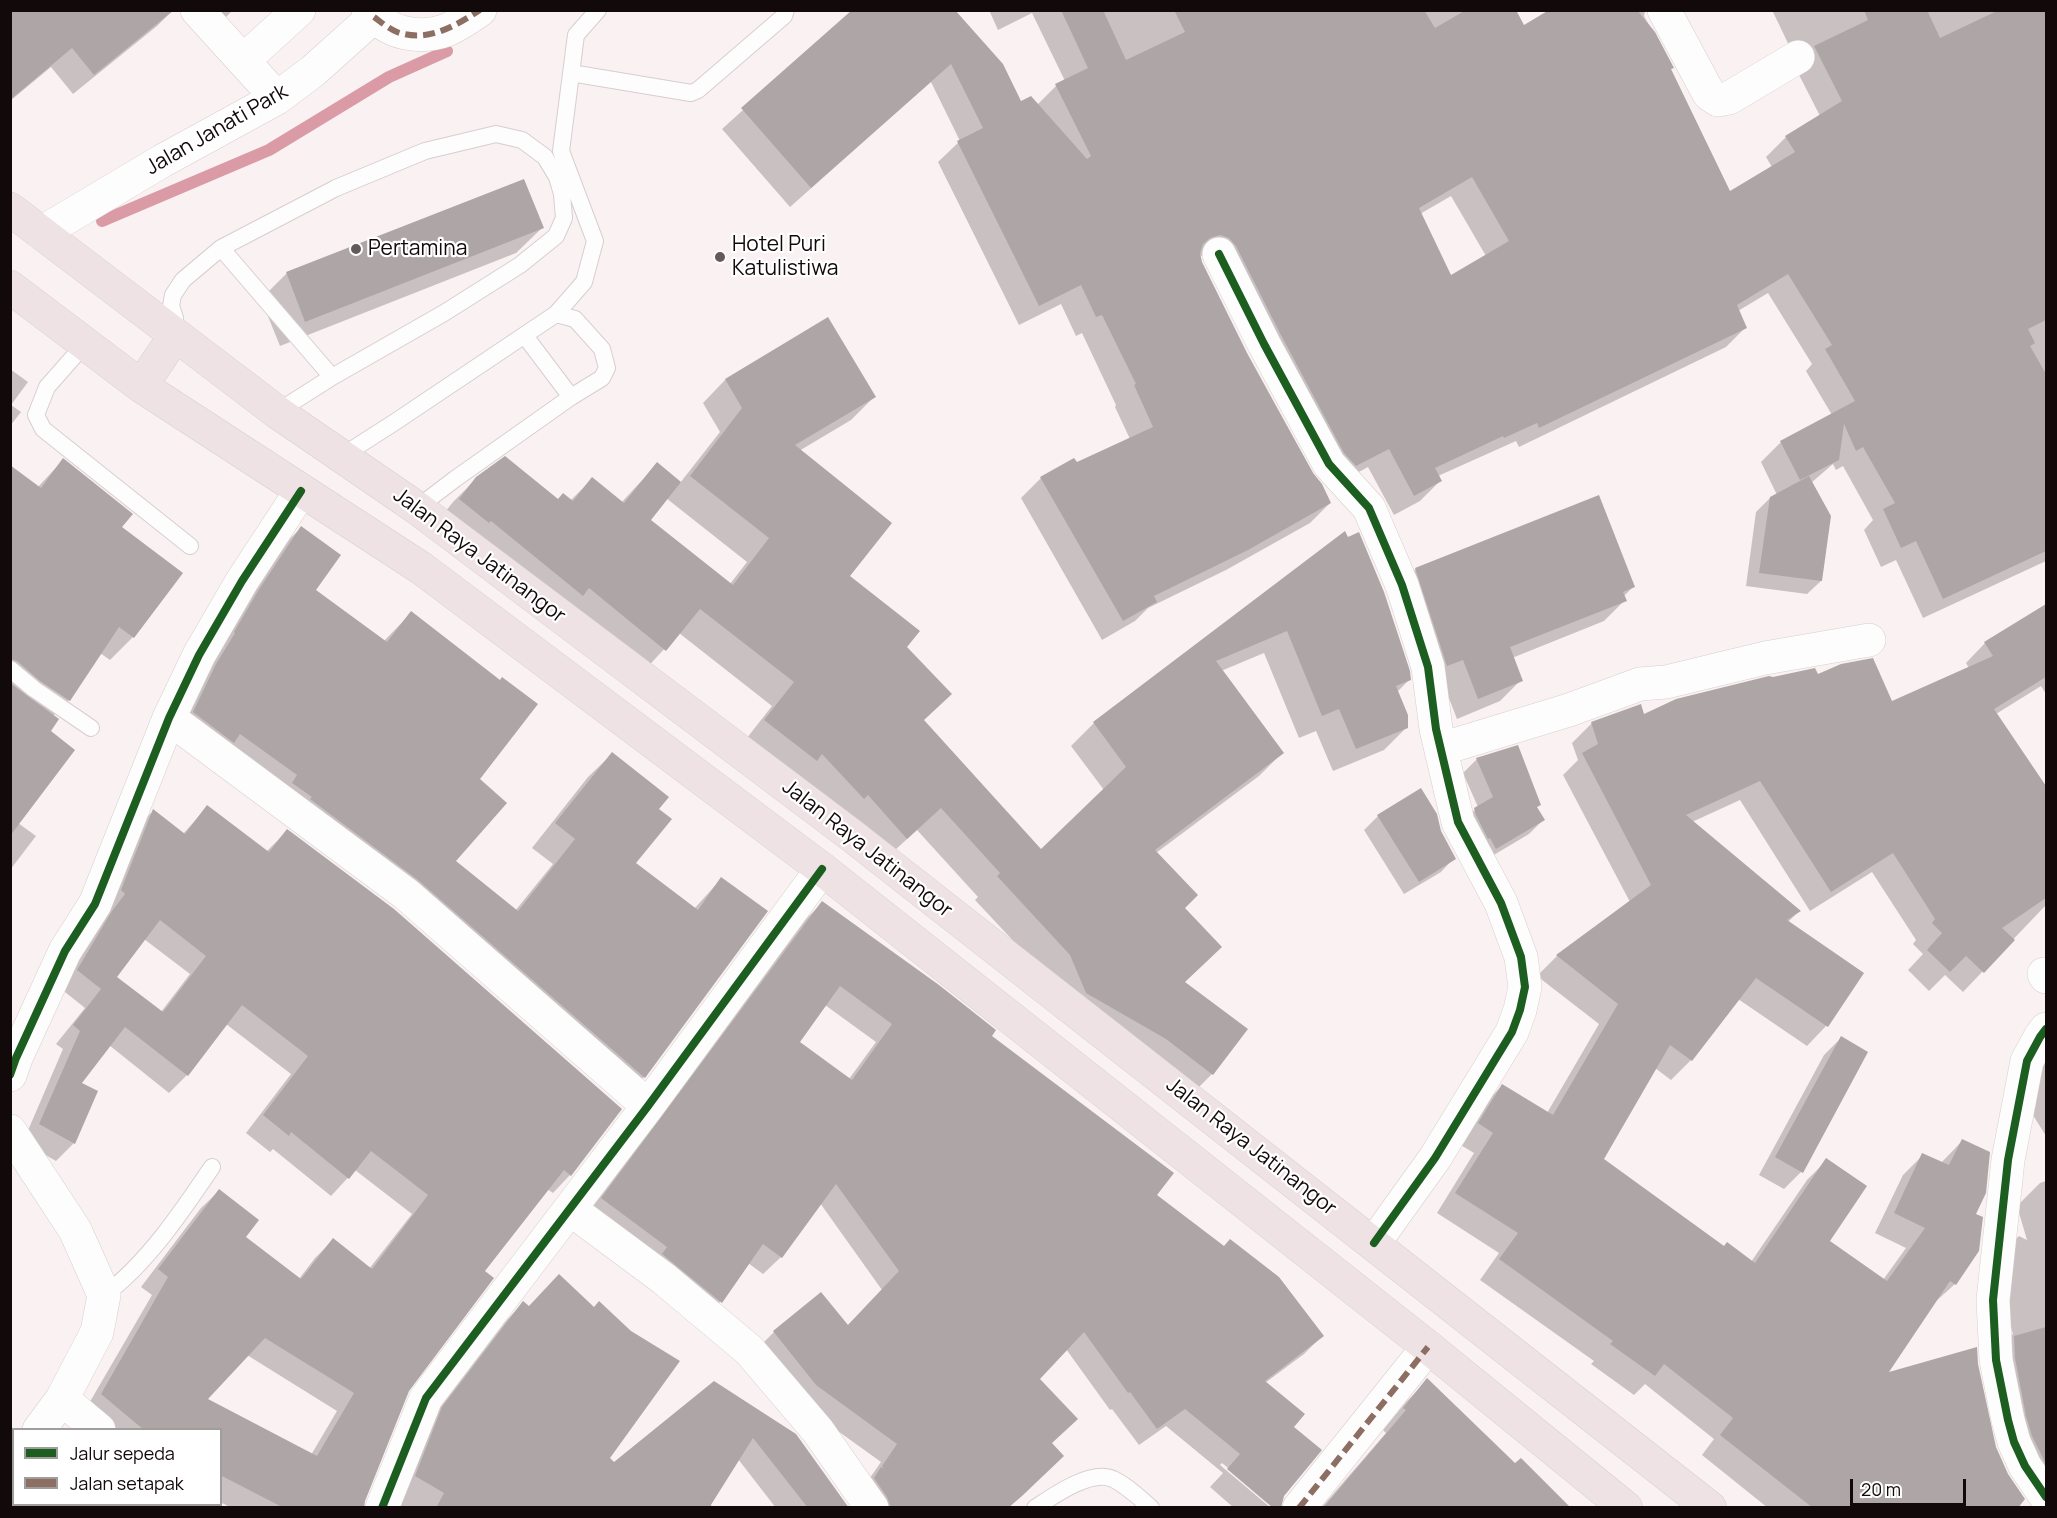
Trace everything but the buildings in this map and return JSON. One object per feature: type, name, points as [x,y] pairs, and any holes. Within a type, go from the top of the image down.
[{"type":"highway","name":"Jalan Raya Jatinangor","points":[[10,209],[277,412],[417,508],[860,842],[1710,1508]]},
{"type":"highway","name":"Jalan Raya Jatinangor","points":[[10,287],[141,386],[421,568],[822,869],[1428,1347],[1626,1508]]},
{"type":"highway","points":[[141,386],[175,336]]},
{"type":"highway","points":[[301,490],[342,456]]},
{"type":"street","points":[[197,10],[277,98]]},
{"type":"street","points":[[243,60],[299,10]]},
{"type":"street","points":[[374,13],[397,32],[420,36],[447,30],[480,10]]},
{"type":"street","points":[[1664,10],[1709,94],[1718,100],[1729,98],[1798,57]]},
{"type":"street","name":"Jalan Janati Park","points":[[41,233],[162,161],[277,98],[313,71],[374,13]]},
{"type":"street","points":[[1219,254],[1264,344],[1329,464],[1369,508],[1402,585],[1428,667],[1436,729],[1458,822],[1501,903],[1521,957],[1524,987],[1520,1010],[1512,1032],[1456,1120],[1436,1158],[1374,1243]]},
{"type":"street","points":[[10,1075],[65,951],[95,904],[169,718],[199,655],[236,590],[301,490]]},
{"type":"street","points":[[1441,749],[1569,710],[1640,684],[1666,682],[1765,658],[1869,640]]},
{"type":"street","points":[[169,718],[406,894],[648,1106]]},
{"type":"street","points":[[382,1508],[426,1398],[648,1106],[822,869]]},
{"type":"street","points":[[2046,1029],[2026,1061],[2008,1160],[1993,1300],[1993,1329],[1995,1360],[2014,1442],[2025,1466],[2046,1497]]},
{"type":"street","points":[[10,1131],[75,1230],[104,1295],[97,1332],[62,1400],[41,1428]]},
{"type":"street","points":[[570,1209],[663,1278],[749,1350],[818,1431],[872,1508]]},
{"type":"street","points":[[1299,1508],[1428,1347]]},
{"type":"street","points":[[62,1400],[97,1428]]},
{"type":"lane","points":[[342,456],[556,314],[584,282],[595,241],[561,151],[576,35],[598,10]]},
{"type":"lane","points":[[571,73],[691,93],[698,90],[751,46],[784,16],[786,10]]},
{"type":"lane","points":[[175,336],[175,318],[171,306],[173,295],[183,280],[221,248],[336,188],[425,151],[496,135],[522,140],[545,157],[557,177],[562,194],[564,218],[556,236],[520,265],[444,313],[332,377],[277,412]]},
{"type":"lane","points":[[221,248],[332,377]]},
{"type":"lane","points":[[417,508],[454,479],[602,378],[607,368],[602,349],[575,320],[556,314]]},
{"type":"lane","points":[[525,336],[571,397]]},
{"type":"lane","points":[[84,345],[47,387],[36,415],[43,429],[190,546]]},
{"type":"lane","points":[[10,669],[34,689],[91,728]]},
{"type":"lane","points":[[104,1295],[121,1282],[141,1261],[192,1197],[212,1167]]},
{"type":"lane","points":[[1035,1508],[1087,1478],[1110,1478],[1127,1487],[1151,1508]]},
{"type":"waterway","points":[[102,221],[269,150],[389,77],[447,51]]},
{"type":"marked path","points":[[374,17],[397,32],[420,35],[451,27],[480,10]]},
{"type":"marked path","points":[[1299,1508],[1428,1347]]},
{"type":"cycle path","points":[[1219,254],[1264,344],[1329,464],[1369,508],[1402,585],[1428,667],[1436,729],[1458,822],[1501,903],[1521,957],[1525,987],[1512,1032],[1435,1158],[1374,1243]]},
{"type":"cycle path","points":[[10,1075],[65,951],[95,904],[169,718],[199,655],[242,581],[301,491]]},
{"type":"cycle path","points":[[382,1508],[426,1398],[648,1106],[822,869]]},
{"type":"cycle path","points":[[2046,1029],[2027,1061],[2008,1160],[1993,1300],[1996,1360],[2008,1420],[2014,1442],[2025,1466],[2046,1497]]},
{"type":"place","name":"Pertamina","points":[[356,249]]},
{"type":"place","name":"Hotel Puri Katulistiwa","points":[[720,257]]}]
